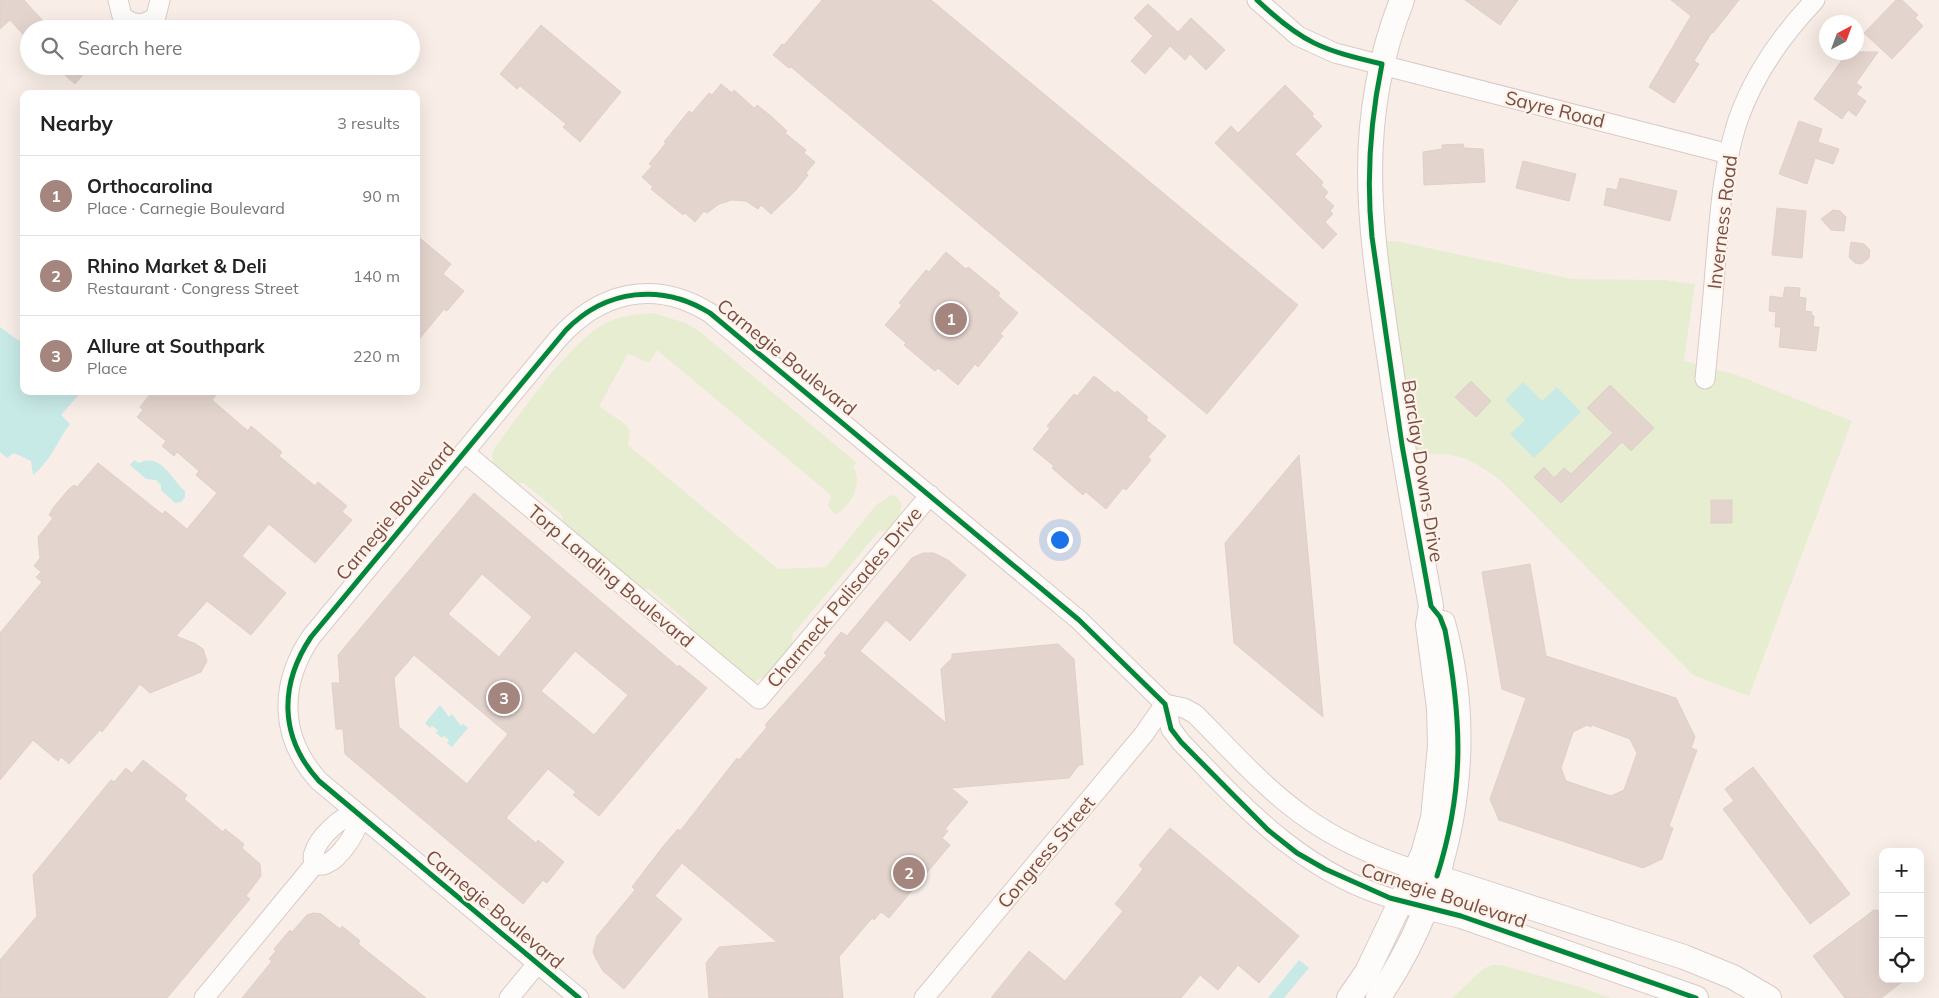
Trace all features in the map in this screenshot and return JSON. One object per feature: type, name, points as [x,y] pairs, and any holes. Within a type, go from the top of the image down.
[{"type":"street","points":[[118,0],[122,16],[127,20]]},
{"type":"street","points":[[149,20],[156,16],[160,0]]},
{"type":"street","name":"Sayre Road","points":[[1257,0],[1290,30],[1319,47],[1729,154]]},
{"type":"street","name":"Barclay Downs Drive","points":[[1348,998],[1366,972],[1401,901],[1426,873],[1454,809],[1458,737],[1456,691],[1445,630],[1440,617],[1430,606],[1402,445],[1372,237],[1369,196],[1369,150],[1374,107],[1382,64],[1402,0]]},
{"type":"street","name":"Inverness Road","points":[[1705,379],[1721,198],[1738,119],[1761,69],[1784,34],[1814,0]]},
{"type":"street","name":"Carnegie Boulevard","points":[[579,998],[319,781],[298,750],[288,713],[289,687],[293,669],[310,637],[562,335],[580,317],[599,305],[620,297],[643,293],[664,294],[692,302],[710,313],[1079,620],[1164,704],[1171,729],[1181,742],[1279,840],[1324,869],[1376,893],[1401,901],[1452,912],[1696,998]]},
{"type":"street","name":"Torp Landing Boulevard","points":[[464,452],[758,700]]},
{"type":"street","name":"Charmeck Palisades Drive","points":[[758,700],[930,495]]},
{"type":"street","name":"Carnegie Boulevard","points":[[1164,704],[1184,708],[1195,714],[1265,784],[1315,824],[1362,850],[1426,873],[1684,956],[1733,977],[1769,998]]},
{"type":"street","name":"Congress Street","points":[[924,998],[1140,739],[1164,704]]},
{"type":"street","points":[[204,998],[314,865],[313,854],[319,844],[340,819],[348,815],[358,814]]},
{"type":"street","name":"Barclay Downs Drive","points":[[1378,998],[1396,971],[1425,906],[1426,873]]},
{"type":"street","points":[[510,998],[537,964]]},
{"type":"green space","points":[[1381,241],[1396,241],[1572,279],[1665,280],[1695,284],[1684,361],[1737,375],[1852,421],[1749,696],[1693,675],[1499,479],[1470,461],[1452,455],[1418,455]]},
{"type":"green space","points":[[652,313],[686,323],[699,331],[857,463],[853,466],[857,480],[854,493],[846,506],[835,515],[828,506],[831,495],[657,350],[649,363],[628,354],[599,406],[625,424],[630,432],[628,445],[778,569],[826,567],[876,505],[891,495],[896,496],[902,504],[899,517],[888,530],[879,531],[792,635],[793,644],[767,675],[756,681],[750,680],[689,631],[688,622],[649,589],[640,590],[563,525],[562,515],[524,483],[514,484],[500,472],[492,458],[495,447],[546,380],[575,347],[610,321],[628,316]]},
{"type":"green space","points":[[1492,965],[1501,965],[1580,987],[1611,998],[1452,998],[1483,969]]},
{"type":"water","points":[[0,327],[20,340],[20,395],[78,395],[61,415],[70,424],[49,457],[33,475],[31,461],[14,453],[7,458],[0,452]]},
{"type":"water","points":[[1523,382],[1542,401],[1557,387],[1581,412],[1534,458],[1510,434],[1525,420],[1505,400]]},
{"type":"water","points":[[134,460],[139,463],[154,461],[165,468],[185,491],[185,497],[181,502],[175,503],[161,490],[161,485],[156,480],[146,479],[130,465]]},
{"type":"water","points":[[440,705],[449,717],[452,714],[461,726],[463,724],[468,728],[452,747],[447,743],[449,740],[444,736],[442,738],[436,733],[438,730],[432,726],[430,728],[425,723]]},
{"type":"water","points":[[1299,960],[1309,968],[1284,998],[1268,998]]},
{"type":"building","points":[[0,0],[24,0],[42,20],[20,20],[20,31],[10,20],[0,29]]},
{"type":"building","points":[[822,0],[931,0],[1298,305],[1207,414],[791,67],[789,68],[773,55],[782,44],[784,45]]},
{"type":"building","points":[[1465,0],[1518,0],[1500,25]]},
{"type":"building","points":[[1671,0],[1739,0],[1712,32],[1694,61],[1699,64],[1674,103],[1649,87],[1691,16]]},
{"type":"building","points":[[1896,0],[1902,0],[1918,15],[1915,18],[1923,26],[1892,59],[1864,33]]},
{"type":"building","points":[[1148,4],[1178,32],[1191,18],[1225,50],[1206,70],[1190,54],[1185,60],[1170,46],[1145,74],[1131,61],[1153,36],[1134,18]]},
{"type":"building","points":[[541,25],[621,92],[580,142],[563,127],[566,124],[520,86],[517,89],[500,74]]},
{"type":"building","points":[[1864,52],[1878,52],[1856,83],[1862,87],[1856,94],[1866,101],[1856,116],[1848,110],[1842,119],[1814,99],[1842,60],[1864,60]]},
{"type":"building","points":[[65,75],[82,75],[75,84]]},
{"type":"building","points":[[721,84],[732,93],[734,90],[754,108],[757,105],[772,117],[787,131],[785,133],[806,150],[804,153],[815,162],[806,173],[808,175],[796,190],[771,214],[761,205],[758,209],[746,201],[732,200],[719,204],[707,213],[704,211],[695,222],[685,213],[683,215],[651,189],[653,187],[642,177],[652,166],[649,164],[666,143],[664,142],[689,111],[692,113],[709,93],[712,95]]},
{"type":"building","points":[[1285,85],[1314,114],[1312,116],[1322,126],[1295,154],[1323,182],[1321,185],[1328,192],[1324,197],[1334,206],[1330,211],[1333,214],[1325,222],[1337,234],[1323,249],[1215,143],[1231,126],[1238,133]]},
{"type":"building","points":[[1799,121],[1822,129],[1818,142],[1839,149],[1833,164],[1815,158],[1807,184],[1779,174]]},
{"type":"building","points":[[1463,144],[1464,148],[1483,149],[1485,182],[1424,185],[1423,152],[1442,149],[1442,145]]},
{"type":"building","points":[[1523,161],[1576,174],[1569,201],[1516,188]]},
{"type":"building","points":[[1620,178],[1677,191],[1670,221],[1604,205],[1607,188],[1617,190]]},
{"type":"building","points":[[1777,208],[1806,211],[1802,258],[1772,255]]},
{"type":"building","points":[[1833,210],[1840,211],[1846,217],[1844,231],[1831,230],[1821,219]]},
{"type":"building","points":[[420,238],[451,264],[443,274],[464,291],[447,311],[444,309],[420,338]]},
{"type":"building","points":[[1851,242],[1864,244],[1870,250],[1869,258],[1862,264],[1855,263],[1849,257]]},
{"type":"building","points":[[946,252],[1000,293],[998,296],[1018,313],[1000,334],[1003,336],[978,367],[975,364],[958,385],[938,368],[935,371],[904,345],[906,343],[885,325],[902,305],[899,303],[926,270],[929,272]]},
{"type":"building","points":[[1785,287],[1800,288],[1799,297],[1806,298],[1805,311],[1812,312],[1811,315],[1814,316],[1813,327],[1819,327],[1816,351],[1779,347],[1781,327],[1775,327],[1776,312],[1769,311],[1770,296],[1783,298]]},
{"type":"building","points":[[1094,376],[1115,393],[1117,391],[1148,417],[1146,420],[1166,436],[1148,457],[1151,460],[1126,490],[1123,488],[1106,509],[1086,492],[1083,495],[1052,468],[1054,466],[1033,449],[1050,428],[1047,426],[1074,394],[1077,396]]},
{"type":"building","points":[[1471,381],[1491,401],[1476,417],[1455,397]]},
{"type":"building","points":[[1610,385],[1654,428],[1631,451],[1622,442],[1561,503],[1534,477],[1544,467],[1554,478],[1564,468],[1571,474],[1613,433],[1587,408]]},
{"type":"building","points":[[150,395],[216,395],[212,400],[248,431],[251,426],[282,452],[279,456],[315,486],[318,482],[347,506],[342,512],[352,520],[315,563],[269,524],[242,556],[286,593],[251,635],[207,601],[176,636],[203,649],[207,661],[201,672],[150,693],[140,684],[102,732],[100,730],[69,764],[61,757],[58,761],[33,740],[0,780],[0,633],[42,582],[36,577],[41,572],[34,566],[40,558],[38,537],[53,518],[49,515],[53,508],[68,490],[74,485],[77,487],[98,463],[162,514],[165,511],[187,529],[217,493],[196,475],[199,471],[177,452],[174,456],[162,446],[166,441],[137,417],[143,410],[140,407]]},
{"type":"building","points":[[1299,455],[1323,717],[1234,643],[1225,543]]},
{"type":"building","points":[[474,493],[678,667],[679,665],[707,688],[599,816],[573,795],[576,792],[548,769],[506,818],[536,843],[538,840],[564,862],[547,883],[543,880],[523,904],[345,754],[343,729],[336,729],[332,683],[340,683],[338,655]],"holes":[[[482,574],[532,617],[499,657],[448,614]],[[575,651],[628,695],[594,735],[541,691]],[[414,655],[508,734],[467,784],[399,727],[394,678]]]},
{"type":"building","points":[[1711,500],[1732,500],[1732,523],[1711,523]]},
{"type":"building","points":[[923,553],[934,553],[948,560],[966,575],[910,641],[886,620],[860,651],[946,723],[941,669],[952,658],[952,654],[1058,644],[1074,659],[1083,765],[1079,765],[1069,778],[951,788],[968,802],[945,829],[948,831],[942,838],[950,845],[889,918],[881,912],[874,920],[872,918],[839,957],[843,998],[709,998],[706,963],[719,947],[777,942],[682,863],[655,896],[682,919],[624,989],[603,971],[596,959],[593,952],[597,936],[635,890],[632,887],[661,849],[678,829],[680,831],[737,758],[739,760],[767,727],[765,725],[827,655],[824,653],[841,632],[847,636],[912,558]]},
{"type":"building","points":[[1530,564],[1546,656],[1676,698],[1695,737],[1691,748],[1697,750],[1669,826],[1673,828],[1662,859],[1643,868],[1499,820],[1490,799],[1526,698],[1502,689],[1482,572]],"holes":[[[1587,725],[1591,727],[1592,725],[1630,739],[1637,753],[1624,790],[1611,796],[1566,781],[1561,768],[1573,732]]]},
{"type":"building","points":[[143,760],[187,795],[184,799],[223,832],[225,829],[244,844],[242,848],[260,864],[261,876],[246,896],[250,899],[167,998],[0,998],[0,960],[37,916],[33,875],[111,780],[114,782],[126,768],[132,773]]},
{"type":"building","points":[[1753,767],[1850,894],[1810,924],[1723,809],[1734,801],[1725,789]]},
{"type":"building","points":[[1170,828],[1299,936],[1259,983],[1238,965],[1218,990],[1200,975],[1181,998],[991,998],[1029,951],[1065,981],[1123,911],[1115,904],[1143,869],[1139,865]]},
{"type":"building","points":[[1874,910],[1879,911],[1879,983],[1901,983],[1881,998],[1845,998],[1813,956]]},
{"type":"building","points":[[321,914],[340,929],[342,926],[360,941],[358,944],[426,998],[242,998],[272,961],[269,959],[276,951],[274,949],[290,930],[292,932],[307,915]]},
{"type":"cycle path","points":[[1257,0],[1287,26],[1314,43],[1343,54],[1382,64],[1370,150],[1369,193],[1372,237],[1402,445],[1431,606],[1440,617],[1445,630],[1455,694],[1458,754],[1456,783],[1446,844],[1437,876]]},
{"type":"cycle path","points":[[579,998],[319,781],[296,747],[290,729],[288,711],[289,692],[293,674],[311,637],[566,330],[582,316],[616,299],[654,294],[692,303],[710,313],[1079,620],[1165,704],[1171,729],[1181,742],[1268,830],[1297,853],[1325,869],[1390,898],[1461,916],[1696,998]]},
{"type":"place","name":"Orthocarolina","points":[[951,319]]},
{"type":"place","name":"Allure at Southpark","points":[[504,698]]},
{"type":"place","name":"Rhino Market & Deli","points":[[909,873]]}]
